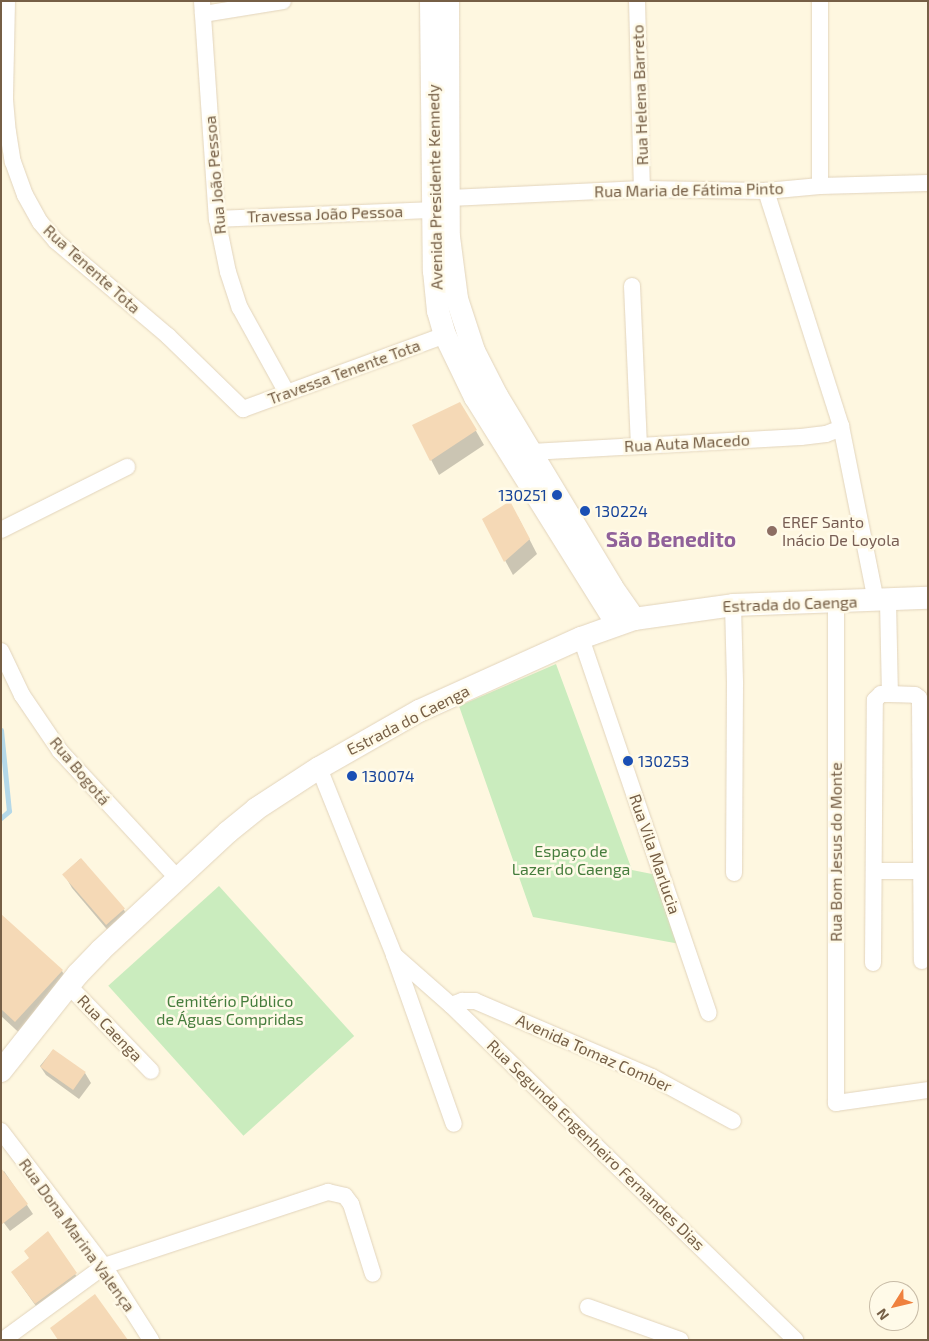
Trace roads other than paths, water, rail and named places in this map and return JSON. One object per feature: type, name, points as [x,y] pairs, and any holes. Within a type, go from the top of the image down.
[{"type":"main road","name":"Avenida Presidente Kennedy","points":[[431,1],[442,204],[449,237],[457,298],[474,352],[497,396],[612,587],[626,622]]},
{"type":"main road","name":"Avenida Presidente Kennedy","points":[[448,1],[442,204],[434,270],[438,311],[445,335],[475,397],[626,622]]},
{"type":"main road","name":"Estrada do Caenga","points":[[1,1071],[69,986],[101,950],[177,878],[256,808],[319,768],[419,711],[581,638],[626,622],[733,605],[928,598]]},
{"type":"street","name":"Rua Tenente Tota","points":[[7,1],[5,100],[13,162],[24,195],[40,222],[56,241],[168,336],[244,409]]},
{"type":"street","points":[[202,8],[283,1]]},
{"type":"street","name":"Rua Helena Barreto","points":[[637,1],[642,189]]},
{"type":"street","points":[[820,1],[820,186]]},
{"type":"street","name":"Rua João Pessoa","points":[[202,8],[217,219],[228,272],[240,308],[287,393]]},
{"type":"street","name":"Rua Maria de Fátima Pinto","points":[[442,204],[642,189],[766,191],[820,186],[928,183]]},
{"type":"street","points":[[766,191],[841,426],[882,601],[890,694]]},
{"type":"street","name":"Travessa João Pessoa","points":[[217,219],[442,204]]},
{"type":"street","points":[[632,286],[639,446]]},
{"type":"street","name":"Travessa Tenente Tota","points":[[244,409],[445,335]]},
{"type":"street","name":"Rua Auta Macedo","points":[[531,452],[801,437],[835,432],[841,426]]},
{"type":"street","points":[[1,530],[127,467]]},
{"type":"street","name":"Rua Bom Jesus do Monte","points":[[836,602],[836,1103],[928,1090]]},
{"type":"street","points":[[733,605],[734,874]]},
{"type":"street","name":"Rua Vila Marlucia","points":[[581,638],[710,1013]]},
{"type":"street","name":"Rua Bogotá","points":[[1,651],[22,695],[60,751],[177,878]]},
{"type":"street","points":[[873,963],[875,700],[880,694],[914,695],[920,702],[922,961]]},
{"type":"street","name":"Rua Segunda Engenheiro Fernandes Dias","points":[[319,768],[394,954],[454,1124]]},
{"type":"street","points":[[874,871],[922,871]]},
{"type":"street","name":"Rua Segunda Engenheiro Fernandes Dias","points":[[394,954],[451,1005],[794,1340]]},
{"type":"street","name":"Rua Caenga","points":[[69,986],[151,1071]]},
{"type":"street","name":"Avenida Tomaz Comber","points":[[451,1005],[462,1001],[476,1001],[652,1077],[733,1121]]},
{"type":"street","name":"Rua Dona Marina Valença","points":[[1,1131],[104,1266],[151,1340]]},
{"type":"street","points":[[2,1340],[104,1266],[328,1192],[345,1196],[351,1204],[373,1274]]},
{"type":"street","points":[[588,1306],[680,1340]]},
{"type":"waterway","points":[[1,730],[9,811],[1,818]]},
{"type":"place","name":"130251","points":[[557,495]]},
{"type":"place","name":"130224","points":[[585,511]]},
{"type":"place","name":"EREF Santo Inácio De Loyola","points":[[772,531]]},
{"type":"place","name":"130253","points":[[628,761]]},
{"type":"place","name":"130074","points":[[352,776]]},
{"type":"district","name":"São Benedito","points":[[671,539]]},
{"type":"park label","name":"Espaço de Lazer do Caenga","points":[[571,860]]},
{"type":"park label","name":"Cemitério Público de Águas Compridas","points":[[230,1010]]}]
